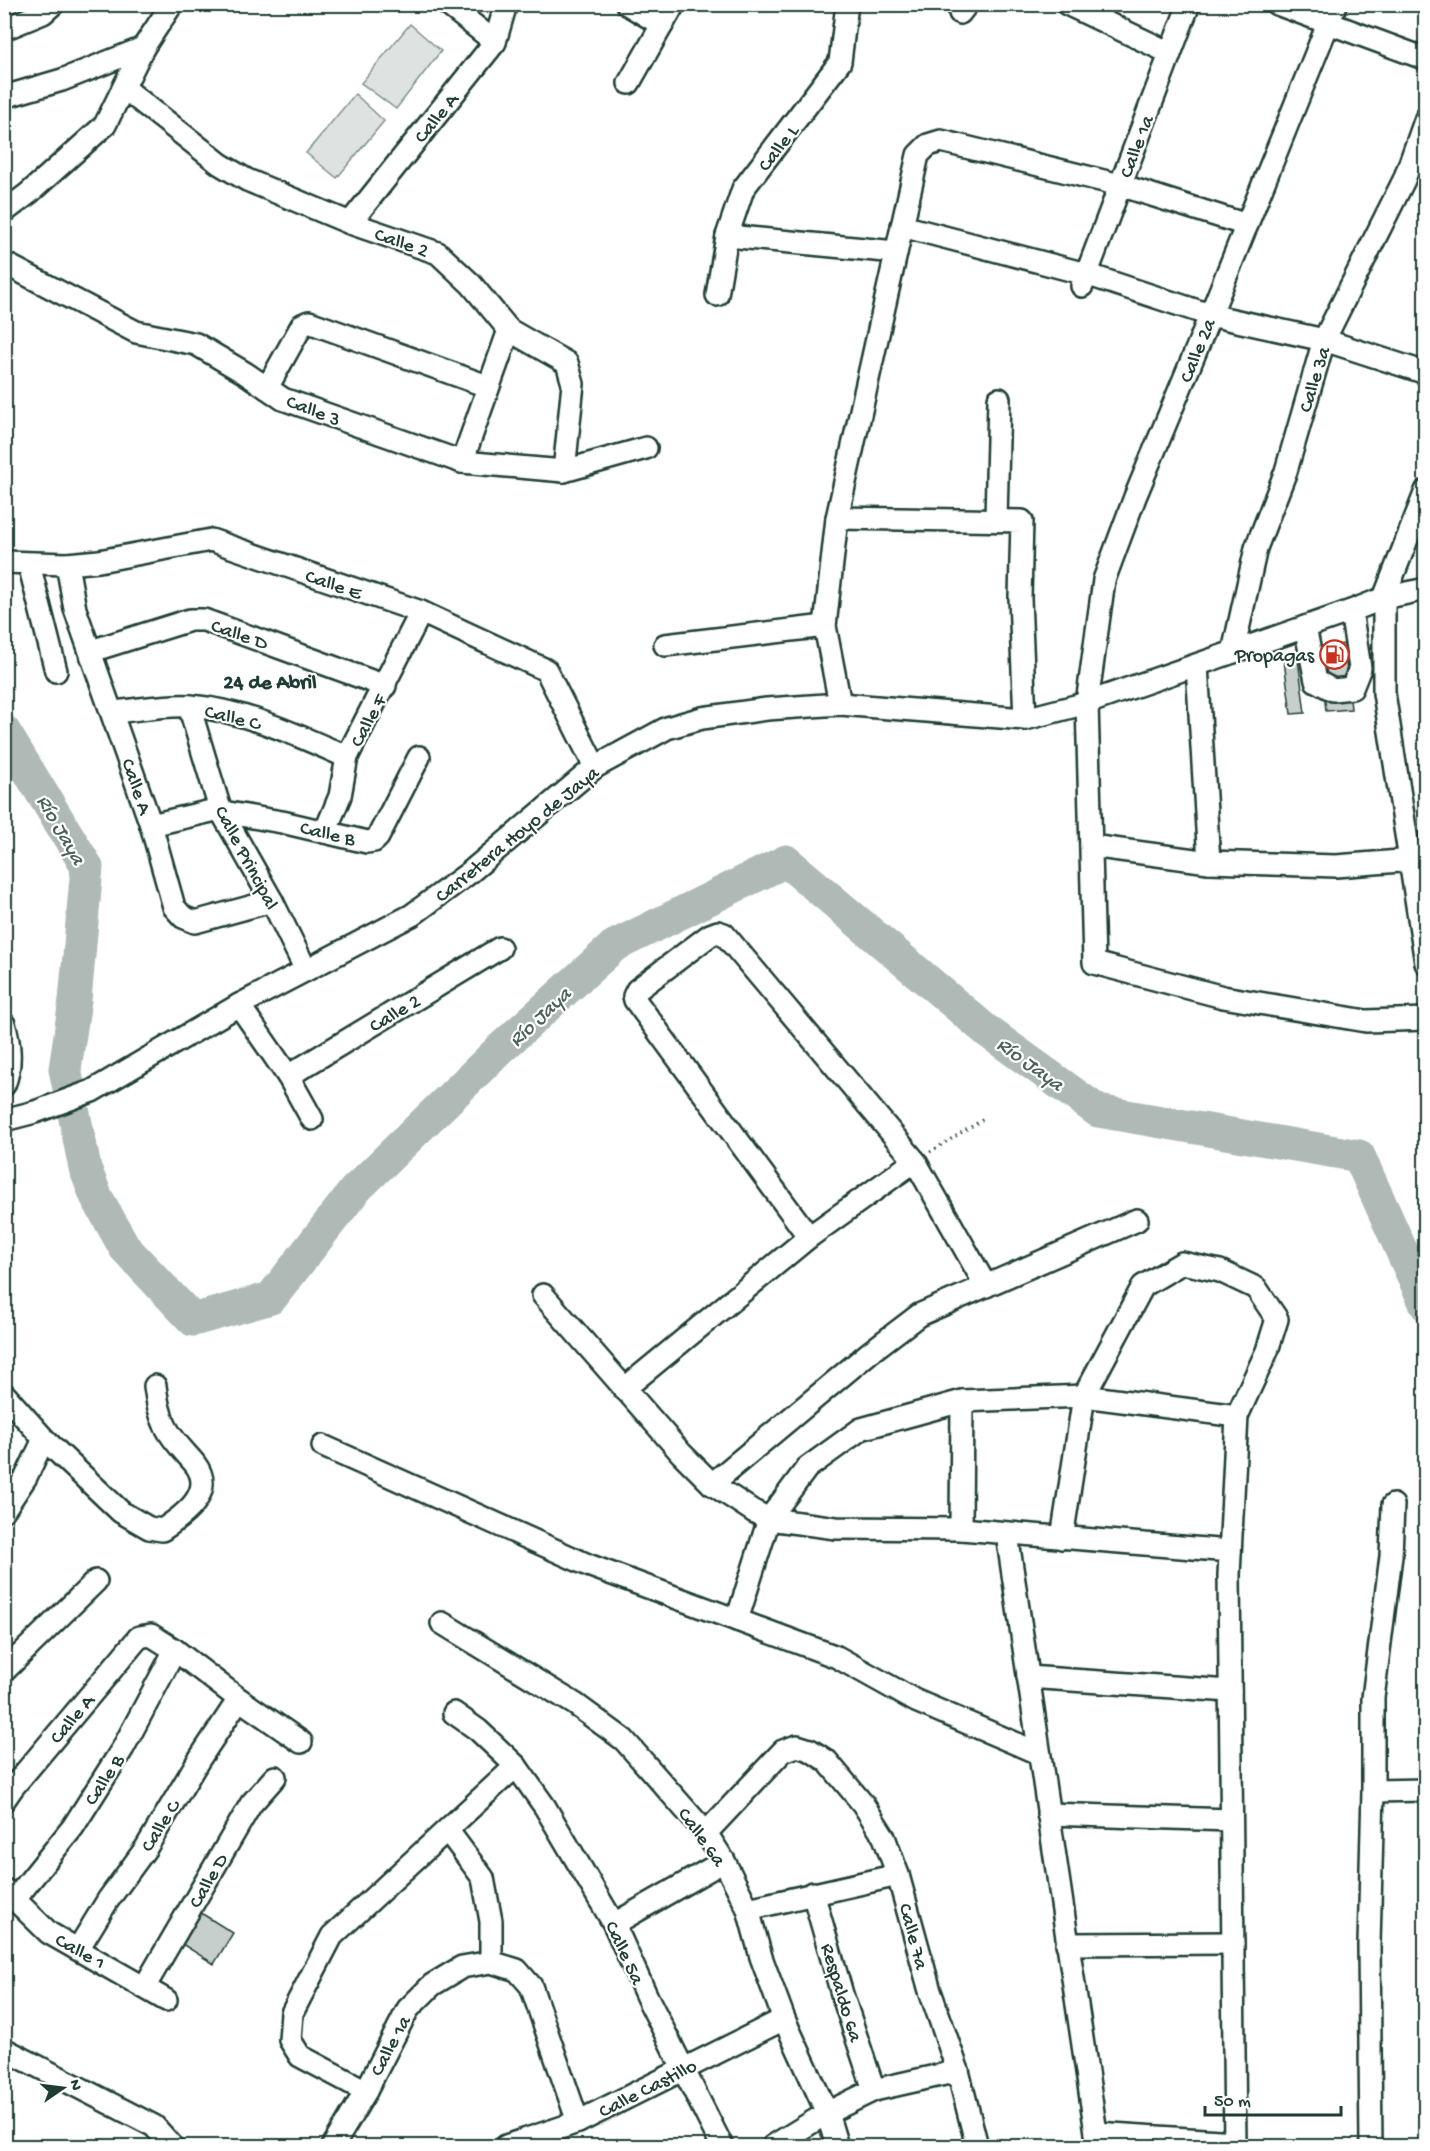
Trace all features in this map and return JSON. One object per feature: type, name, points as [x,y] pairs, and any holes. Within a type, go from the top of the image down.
[{"type":"street","points":[[4,29],[43,13],[53,4]]},
{"type":"street","points":[[4,212],[29,193],[105,125],[143,48],[172,4]]},
{"type":"street","points":[[447,4],[495,42]]},
{"type":"street","name":"Calle A","points":[[351,223],[495,42],[506,4]]},
{"type":"street","points":[[627,4],[662,25]]},
{"type":"street","points":[[629,83],[674,4]]},
{"type":"street","name":"Calle L","points":[[717,295],[727,236],[743,189],[840,62],[848,4]]},
{"type":"street","points":[[1067,4],[1170,52]]},
{"type":"street","name":"Calle 1a","points":[[1084,281],[1188,4]]},
{"type":"street","points":[[1277,4],[1332,14],[1425,59]]},
{"type":"street","name":"Calle 2a","points":[[1332,14],[1135,497],[1104,580],[1087,703],[1094,963],[1223,997],[1366,1021],[1425,1019]]},
{"type":"street","points":[[4,97],[62,80],[143,48]]},
{"type":"street","name":"Calle 2","points":[[124,88],[220,164],[247,180],[351,223],[438,253],[471,284],[509,330],[567,363],[573,384],[564,471]]},
{"type":"street","name":"Calle 3a","points":[[1233,652],[1256,548],[1286,471],[1324,340],[1404,180],[1425,118]]},
{"type":"street","points":[[840,704],[825,626],[837,518],[918,155],[928,145],[941,141],[1120,185],[1247,225]]},
{"type":"street","points":[[902,226],[1084,281],[1210,315],[1324,340],[1425,373]]},
{"type":"street","points":[[727,236],[896,252]]},
{"type":"street","name":"Calle 3","points":[[4,263],[136,332],[196,344],[283,399],[462,462],[564,471],[646,448]]},
{"type":"street","points":[[267,388],[302,325],[309,322],[488,386]]},
{"type":"street","points":[[462,462],[509,330]]},
{"type":"street","points":[[996,519],[999,399]]},
{"type":"street","points":[[1425,491],[1384,597],[1384,693],[1417,860],[1425,963]]},
{"type":"street","points":[[837,518],[1019,519],[1023,525],[1020,598],[1025,719]]},
{"type":"street","name":"Calle E","points":[[4,562],[67,564],[99,561],[211,540],[421,612],[546,670],[595,767]]},
{"type":"street","points":[[29,564],[56,671]]},
{"type":"street","name":"Calle A","points":[[67,564],[75,609],[151,825],[174,907],[183,917],[195,922],[272,901]]},
{"type":"street","name":"Carretera Hoyo de Jaya","points":[[4,1120],[35,1112],[92,1091],[239,1005],[412,915],[470,873],[595,767],[668,728],[702,718],[767,709],[840,704],[1025,719],[1087,703],[1351,611],[1384,597],[1425,589]]},
{"type":"street","points":[[1305,627],[1316,681],[1333,690],[1352,688],[1360,668],[1351,611]]},
{"type":"street","name":"Calle F","points":[[325,832],[340,796],[347,757],[421,612]]},
{"type":"street","name":"Calle D","points":[[91,651],[190,620],[204,620],[385,686]]},
{"type":"street","points":[[665,645],[825,626]]},
{"type":"street","points":[[1197,665],[1209,862]]},
{"type":"street","name":"Calle C","points":[[113,712],[189,706],[237,714],[286,730],[347,757]]},
{"type":"street","name":"Calle Principal","points":[[189,706],[222,811],[272,901],[306,970]]},
{"type":"street","name":"Calle B","points":[[151,825],[222,811],[368,842],[374,841],[419,757]]},
{"type":"street","points":[[1091,846],[1209,862],[1336,866],[1417,860]]},
{"type":"street","points":[[809,1238],[635,1000],[637,990],[710,935],[718,932],[724,934],[915,1161],[986,1286]]},
{"type":"street","name":"Calle 2","points":[[288,1076],[500,948]]},
{"type":"street","points":[[239,1005],[288,1076],[312,1119]]},
{"type":"street","points":[[4,1024],[9,1037],[9,1074],[4,1084]]},
{"type":"street","points":[[624,1389],[809,1238],[915,1161]]},
{"type":"street","points":[[712,1484],[869,1353],[919,1315],[1137,1220]]},
{"type":"street","points":[[1006,1534],[1097,2140],[1235,2144],[1230,1551],[1237,1416],[1267,1351],[1277,1319],[1256,1288],[1220,1271],[1182,1263],[1143,1286],[1084,1396],[1062,1538]]},
{"type":"street","points":[[543,1295],[681,1453],[712,1484],[769,1519],[836,1528],[961,1529],[1230,1551]]},
{"type":"street","points":[[4,1394],[44,1439],[121,1512],[149,1528],[162,1530],[183,1515],[192,1505],[200,1495],[203,1483],[196,1466],[166,1427],[159,1410],[155,1386]]},
{"type":"street","points":[[737,1620],[769,1519],[807,1468],[861,1429],[962,1401],[1084,1396],[1237,1416]]},
{"type":"street","points":[[961,1529],[962,1401]]},
{"type":"street","points":[[4,1510],[26,1477],[44,1439]]},
{"type":"street","points":[[323,1446],[588,1565],[837,1657],[916,1701],[1038,1753]]},
{"type":"street","points":[[1371,2146],[1369,1944],[1373,1698],[1391,1556],[1394,1506]]},
{"type":"street","points":[[4,1671],[96,1581]]},
{"type":"street","name":"Calle 6a","points":[[442,1623],[575,1704],[624,1740],[706,1833],[724,1861],[748,1909],[761,1957],[784,2019],[827,2113],[837,2146]]},
{"type":"street","name":"Calle A","points":[[4,1800],[139,1636],[151,1635],[175,1650]]},
{"type":"street","points":[[175,1650],[239,1699],[301,1742]]},
{"type":"street","name":"Calle B","points":[[10,1894],[73,1827],[123,1748],[175,1650]]},
{"type":"street","points":[[1028,1677],[1230,1691]]},
{"type":"street","name":"Calle C","points":[[78,1949],[108,1900],[146,1848],[198,1761],[239,1699]]},
{"type":"street","name":"Calle 5a","points":[[454,1713],[478,1730],[516,1766],[546,1807],[614,1924],[647,1997],[722,2146]]},
{"type":"street","name":"Calle 7a","points":[[706,1833],[783,1751],[797,1746],[810,1750],[827,1761],[863,1804],[884,1837],[898,1875],[930,1991],[958,2071],[977,2146]]},
{"type":"street","points":[[366,2091],[300,2056],[290,2040],[292,2013],[332,1936],[516,1766]]},
{"type":"street","name":"Calle D","points":[[145,1986],[251,1804],[275,1777]]},
{"type":"street","points":[[1373,1791],[1425,1790]]},
{"type":"street","points":[[1048,1814],[1231,1820]]},
{"type":"street","points":[[448,1831],[483,1878],[491,1921],[491,1962],[517,1970],[531,1986],[578,2122]]},
{"type":"street","points":[[614,1924],[724,1861]]},
{"type":"street","points":[[748,1909],[898,1875]]},
{"type":"street","name":"Respaldo 6a","points":[[813,1893],[842,1994],[874,2090]]},
{"type":"street","name":"Calle 1","points":[[10,1894],[49,1933],[166,2000]]},
{"type":"street","points":[[1067,1944],[1233,1943]]},
{"type":"street","name":"Calle 1a","points":[[333,2146],[366,2091],[408,2009],[432,1985],[462,1967],[491,1962]]},
{"type":"street","name":"Calle Castillo","points":[[513,2146],[578,2122],[784,2019]]},
{"type":"street","points":[[4,2049],[154,2126],[172,2146]]},
{"type":"street","points":[[773,2146],[827,2113],[874,2090],[958,2071]]},
{"type":"path","points":[[915,1161],[985,1119]]},
{"type":"shaded area","points":[[410,24],[441,51],[396,109],[361,83]]},
{"type":"shaded area","points":[[355,94],[384,121],[337,178],[306,153]]},
{"type":"building","points":[[1344,644],[1351,709],[1326,711],[1319,647]]},
{"type":"building","points":[[1298,659],[1305,713],[1291,714],[1284,661]]},
{"type":"building","points":[[193,1908],[233,1933],[214,1964],[174,1939]]},
{"type":"waterway","name":"Río Jaya","points":[[4,731],[87,867],[75,1000],[65,1069],[85,1168],[96,1196],[125,1248],[193,1320],[271,1298],[355,1190],[499,1050],[614,946],[786,861],[987,1031],[1098,1111],[1359,1156],[1426,1305]]},
{"type":"place","name":"Propagas","points":[[1335,654]]},
{"type":"district","name":"24 de Abril","points":[[270,681]]}]
